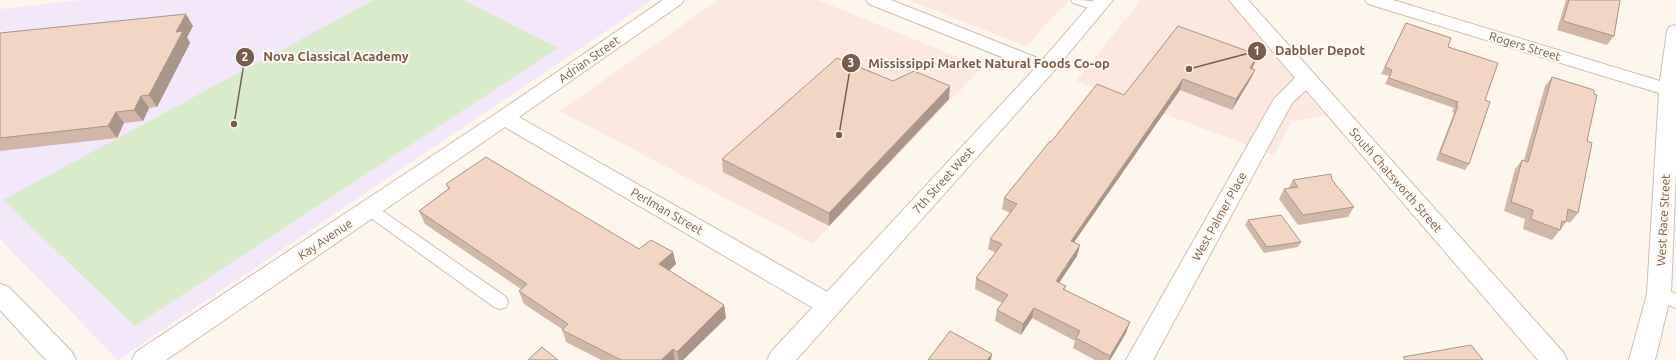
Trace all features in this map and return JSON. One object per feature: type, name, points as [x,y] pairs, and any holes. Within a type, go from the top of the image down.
[{"type":"street","name":"Adrian Street","points":[[504,118],[675,0]]},
{"type":"street","points":[[875,0],[1046,68]]},
{"type":"street","name":"South Chatsworth Street","points":[[1238,0],[1554,360]]},
{"type":"street","name":"Rogers Street","points":[[1374,0],[1397,3],[1673,91]]},
{"type":"street","name":"7th Street West","points":[[780,360],[1046,68],[1101,4]]},
{"type":"street","name":"West Race Street","points":[[1642,360],[1667,297],[1676,31]]},
{"type":"street","name":"West Palmer Place","points":[[1139,360],[1284,99],[1307,78]]},
{"type":"street","name":"Kay Avenue","points":[[145,360],[504,118]]},
{"type":"street","name":"Perlman Street","points":[[504,118],[830,305]]},
{"type":"street","points":[[0,294],[63,360]]},
{"type":"lane","points":[[1077,0],[1101,4]]},
{"type":"lane","points":[[369,209],[500,302]]},
{"type":"shaded area","points":[[82,0],[652,0],[118,360],[0,239],[0,9]]},
{"type":"shaded area","points":[[718,0],[818,0],[982,67],[813,244],[560,111]]},
{"type":"shaded area","points":[[908,0],[1069,0],[1026,46]]},
{"type":"shaded area","points":[[1141,0],[1227,0],[1325,115],[1291,122],[1274,155],[1076,81]]},
{"type":"green space","points":[[374,0],[463,0],[558,48],[135,326],[3,200]]},
{"type":"building","points":[[1569,0],[1620,0],[1614,36],[1563,21]]},
{"type":"building","points":[[186,14],[176,32],[183,31],[149,95],[141,96],[134,110],[116,112],[108,126],[0,138],[0,33]]},
{"type":"building","points":[[1406,23],[1451,38],[1448,47],[1498,63],[1485,100],[1490,102],[1469,164],[1440,153],[1458,106],[1456,106],[1458,102],[1389,78],[1392,70],[1385,67]]},
{"type":"building","points":[[1178,26],[1258,55],[1250,68],[1255,70],[1236,99],[1183,79],[1071,241],[1080,245],[1056,281],[1066,286],[1063,289],[1130,322],[1110,356],[1076,338],[1080,331],[1034,308],[1023,324],[997,310],[1008,295],[976,278],[1002,244],[990,239],[1017,204],[1004,198],[1097,84],[1124,95]]},
{"type":"building","points":[[837,58],[893,81],[914,71],[950,86],[829,213],[722,159]]},
{"type":"building","points":[[1552,77],[1594,90],[1594,94],[1597,95],[1587,141],[1592,143],[1578,213],[1568,209],[1566,222],[1562,221],[1560,230],[1531,219],[1533,210],[1511,202],[1522,160],[1528,162]]},
{"type":"building","points":[[486,157],[639,249],[651,240],[673,252],[659,264],[724,305],[677,352],[673,349],[661,360],[621,360],[562,330],[568,324],[519,291],[527,284],[419,211],[450,188],[446,184]]},
{"type":"building","points":[[1331,174],[1332,180],[1354,207],[1303,215],[1284,189],[1298,187],[1293,180]]},
{"type":"building","points":[[1281,215],[1301,242],[1267,247],[1248,220]]},
{"type":"building","points":[[950,331],[992,354],[987,360],[928,360]]},
{"type":"building","points":[[1471,345],[1483,360],[1405,360],[1403,357]]},
{"type":"building","points":[[542,347],[558,360],[528,360]]},
{"type":"place","name":"Dabbler Depot","points":[[1189,69]]},
{"type":"place","name":"Nova Classical Academy","points":[[234,124]]},
{"type":"place","name":"Mississippi Market Natural Foods Co-op","points":[[839,135]]}]
